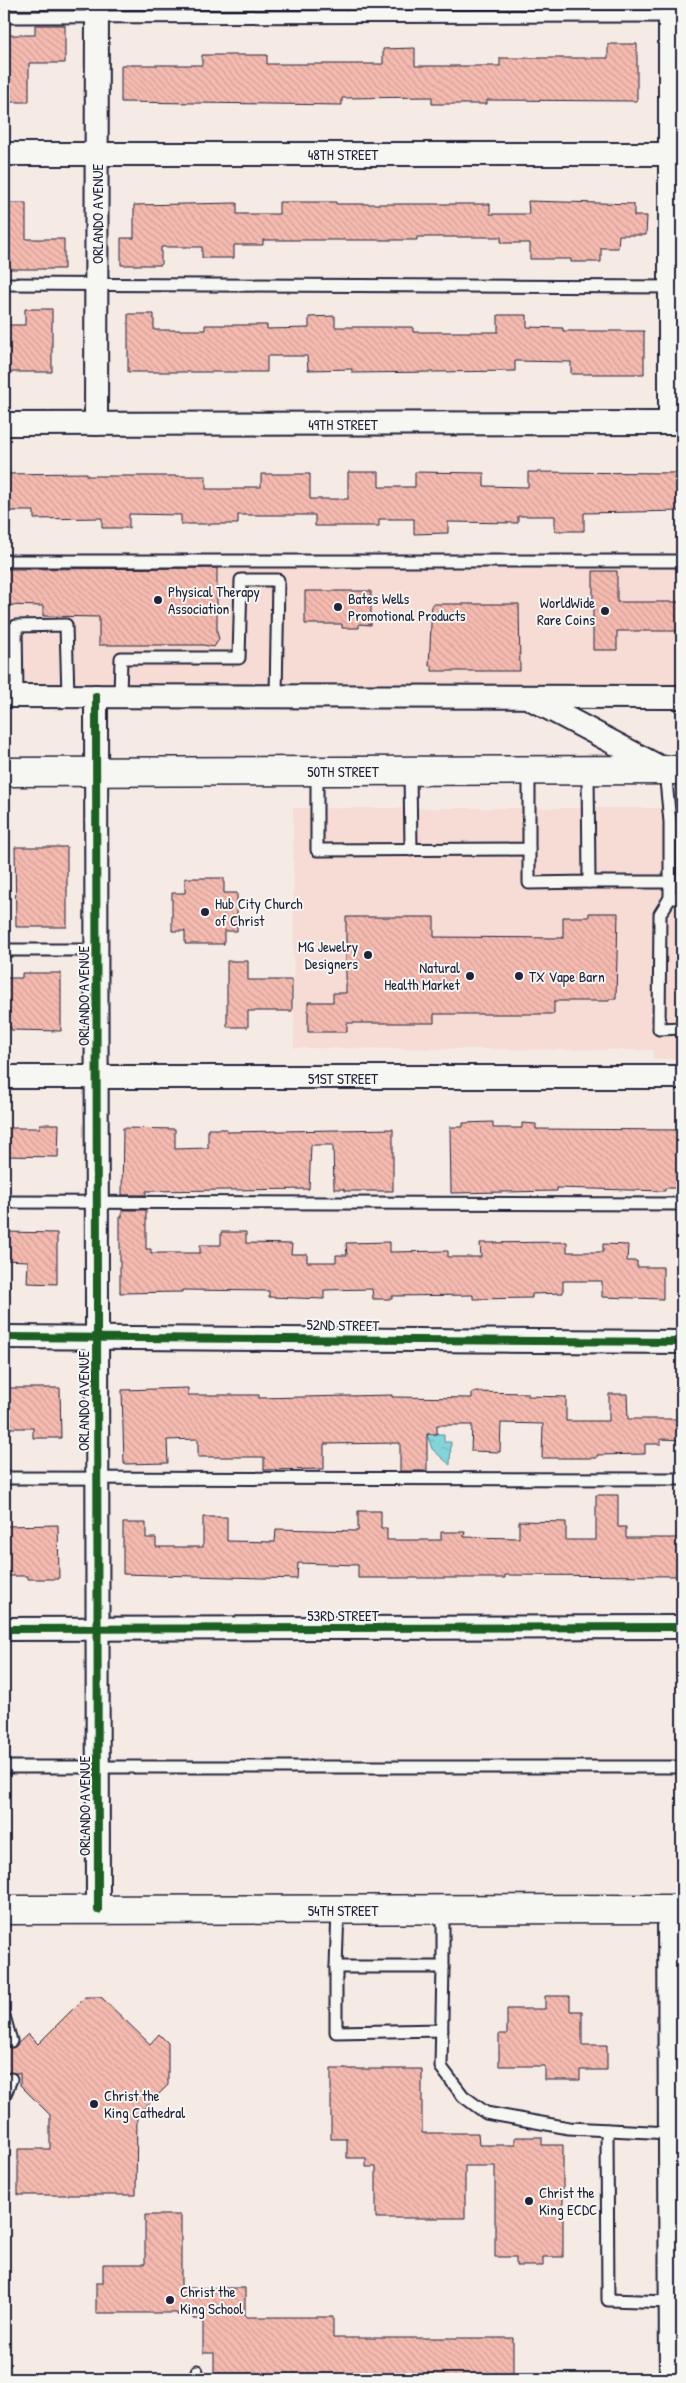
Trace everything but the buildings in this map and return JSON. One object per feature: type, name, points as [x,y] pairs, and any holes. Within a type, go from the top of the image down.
[{"type":"main road","name":"50TH STREET","points":[[4,772],[674,770]]},
{"type":"main road","name":"54TH STREET","points":[[4,1910],[676,1909]]},
{"type":"street","name":"ORLANDO AVENUE","points":[[96,424],[97,10]]},
{"type":"street","points":[[674,12],[676,423]]},
{"type":"street","name":"48TH STREET","points":[[4,154],[676,154]]},
{"type":"street","name":"49TH STREET","points":[[4,424],[676,423]]},
{"type":"street","points":[[10,696],[682,697]]},
{"type":"street","name":"ORLANDO AVENUE","points":[[96,696],[98,1910]]},
{"type":"street","points":[[525,696],[674,770]]},
{"type":"street","name":"51ST STREET","points":[[4,1077],[682,1077]]},
{"type":"street","name":"52ND STREET","points":[[4,1337],[682,1342]]},
{"type":"street","name":"53RD STREET","points":[[4,1629],[682,1627]]},
{"type":"street","points":[[671,2379],[677,2341],[671,2302],[676,2197],[670,2133],[676,2051],[676,1909]]},
{"type":"lane","points":[[4,17],[97,10],[674,12]]},
{"type":"lane","points":[[4,284],[676,287]]},
{"type":"lane","points":[[4,561],[682,561]]},
{"type":"lane","points":[[120,696],[121,658],[238,658],[241,580],[278,580],[276,696]]},
{"type":"lane","points":[[10,696],[16,626],[66,625],[68,696]]},
{"type":"lane","points":[[529,770],[529,883],[670,882]]},
{"type":"lane","points":[[588,770],[589,882]]},
{"type":"lane","points":[[674,770],[670,822],[670,898],[660,914],[659,1029],[682,1028]]},
{"type":"lane","points":[[317,771],[317,850],[529,849]]},
{"type":"lane","points":[[410,771],[411,850]]},
{"type":"lane","points":[[670,848],[682,848]]},
{"type":"lane","points":[[670,898],[682,898]]},
{"type":"lane","points":[[4,950],[96,950]]},
{"type":"lane","points":[[4,1202],[682,1204]]},
{"type":"lane","points":[[4,1478],[682,1479]]},
{"type":"lane","points":[[4,1767],[682,1767]]},
{"type":"lane","points":[[338,1910],[336,2032],[442,2030]]},
{"type":"lane","points":[[444,1910],[441,2067],[463,2096],[486,2113],[569,2128],[670,2133]]},
{"type":"lane","points":[[336,1967],[443,1967]]},
{"type":"lane","points":[[4,2016],[11,2041]]},
{"type":"lane","points":[[4,2097],[11,2078]]},
{"type":"lane","points":[[607,2130],[608,2300],[671,2302]]},
{"type":"shaded area","points":[[682,565],[682,685],[4,685],[4,566]]},
{"type":"shaded area","points":[[293,808],[682,808],[682,1059],[653,1059],[653,1050],[294,1048]]},
{"type":"water","points":[[427,1434],[444,1434],[444,1442],[451,1442],[450,1465],[432,1449]]},
{"type":"cycle path","points":[[96,696],[98,1910]]},
{"type":"cycle path","points":[[4,1337],[682,1342]]},
{"type":"cycle path","points":[[4,1629],[682,1627]]},
{"type":"place","name":"Physical Therapy Association","points":[[158,600]]},
{"type":"place","name":"Bates Wells Promotional Products","points":[[338,607]]},
{"type":"place","name":"WorldWide Rare Coins","points":[[605,611]]},
{"type":"place","name":"Hub City Church of Christ","points":[[205,912]]},
{"type":"place","name":"MG Jewelry Designers","points":[[368,955]]},
{"type":"place","name":"Natural Health Market","points":[[470,976]]},
{"type":"place","name":"TX Vape Barn","points":[[519,976]]},
{"type":"place","name":"Christ the King Cathedral","points":[[94,2104]]},
{"type":"place","name":"Christ the King ECDC","points":[[529,2201]]},
{"type":"place","name":"Christ the King School","points":[[170,2300]]}]
